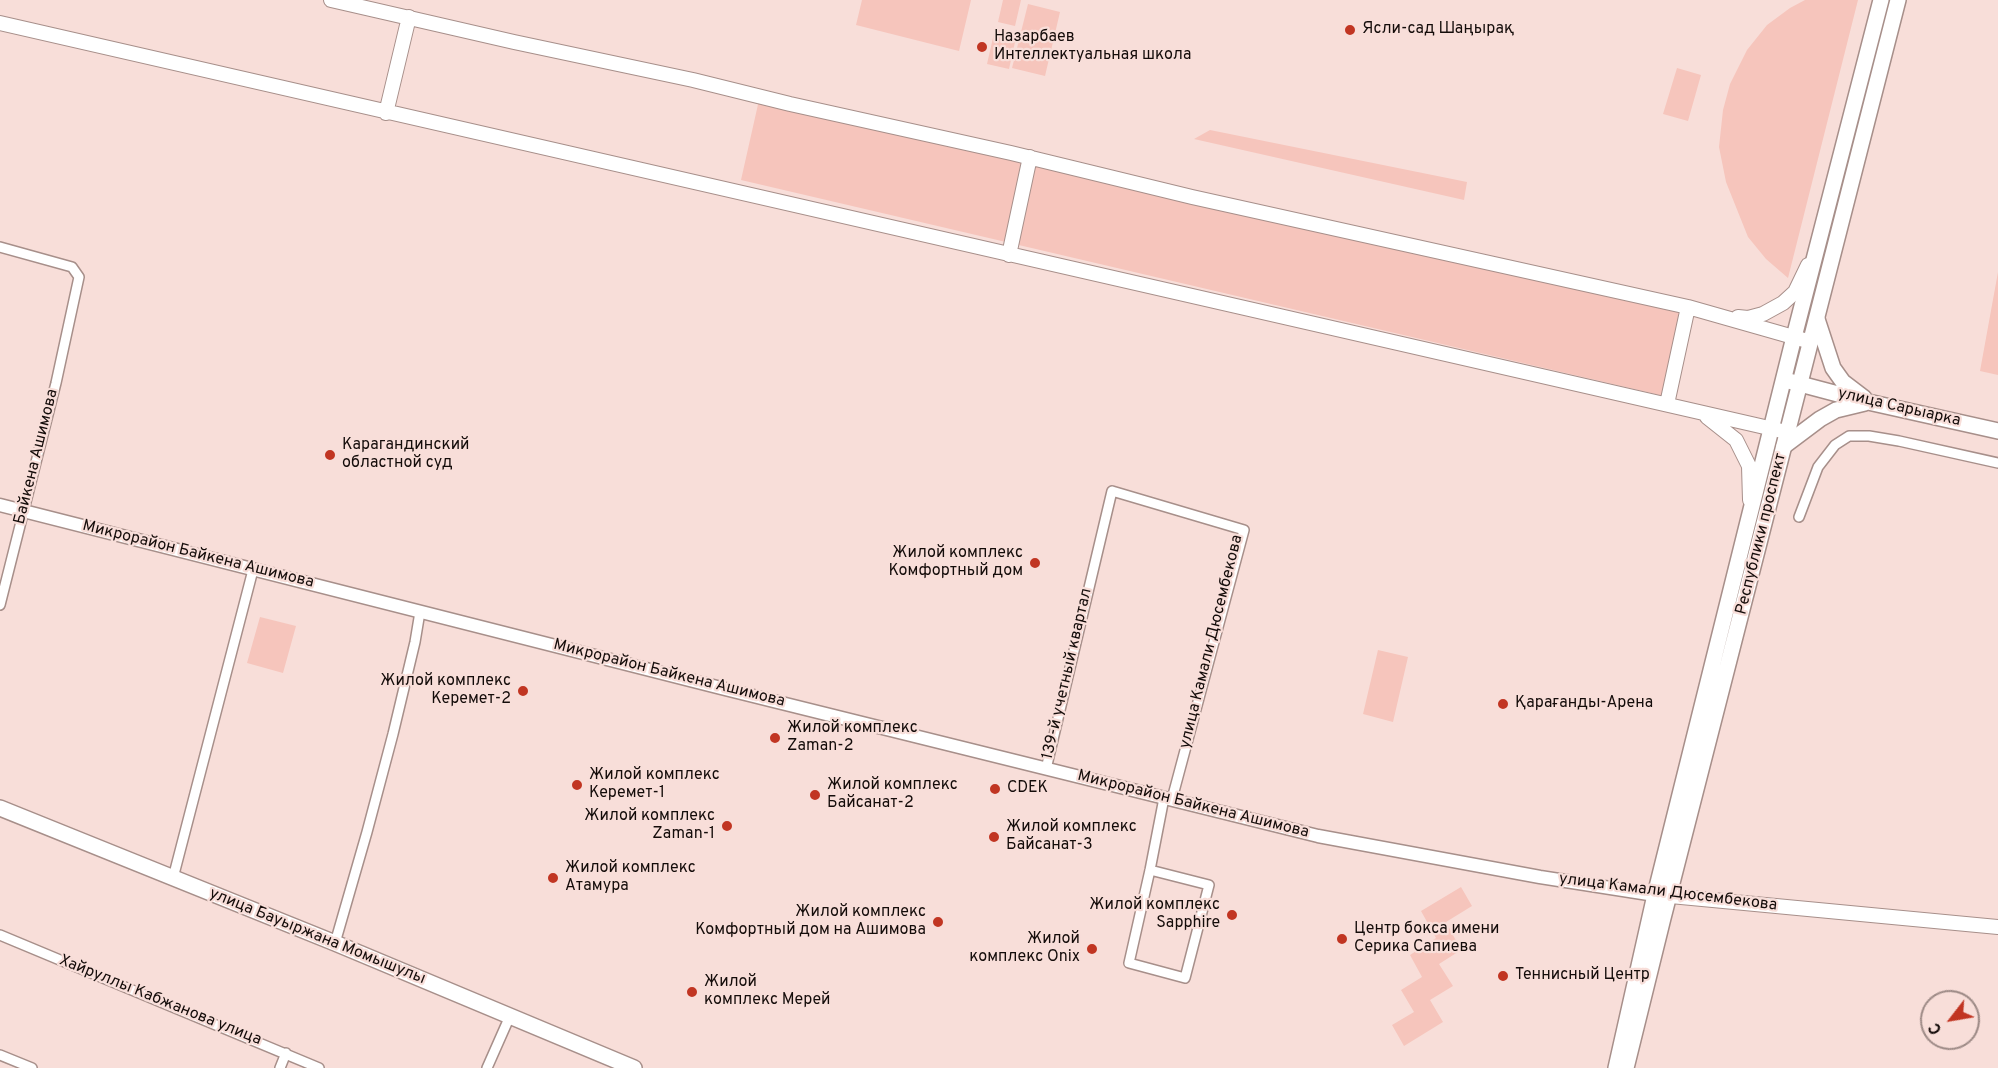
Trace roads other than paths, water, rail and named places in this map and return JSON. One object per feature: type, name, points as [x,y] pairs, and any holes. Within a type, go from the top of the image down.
[{"type":"main road","points":[[332,0],[1694,309],[1745,318],[1763,314],[1783,303],[1795,291],[1818,244]]},
{"type":"main road","name":"Республики проспект","points":[[1626,1068],[1662,896],[1750,515],[1881,0]]},
{"type":"main road","name":"Республики проспект","points":[[1616,1068],[1786,439],[1898,0]]},
{"type":"main road","points":[[386,113],[409,17]]},
{"type":"main road","points":[[0,23],[1667,404],[1772,429],[1786,439],[1836,410],[1868,402]]},
{"type":"main road","points":[[1009,255],[1030,157]]},
{"type":"main road","points":[[1694,309],[1811,342]]},
{"type":"main road","points":[[1667,404],[1694,309]]},
{"type":"main road","points":[[1817,319],[1833,368],[1843,382],[1868,402]]},
{"type":"main road","name":"улица Сарыарка","points":[[1785,380],[1868,402],[1998,430]]},
{"type":"main road","points":[[1700,412],[1736,440],[1749,466],[1750,515]]},
{"type":"main road","name":"улица Бауыржана Момышулы","points":[[0,808],[334,943],[634,1068]]},
{"type":"main road","name":"улица Камали Дюсембекова","points":[[1662,896],[1998,927]]},
{"type":"street","name":"Байкена Ашимова","points":[[0,247],[72,267],[78,277],[56,383],[0,605]]},
{"type":"street","points":[[1799,517],[1818,467],[1835,445],[1849,436],[1869,436],[1899,441],[1998,463]]},
{"type":"street","name":"улица Камали Дюсембекова","points":[[1090,579],[1112,490],[1244,530],[1168,798]]},
{"type":"street","name":"Микрорайон Байкена Ашимова","points":[[0,505],[1340,841]]},
{"type":"street","points":[[173,878],[253,570]]},
{"type":"street","name":"139-й учетный квартал","points":[[1046,769],[1090,579]]},
{"type":"street","points":[[334,943],[393,734],[420,612]]},
{"type":"street","points":[[1150,870],[1209,885],[1185,978],[1129,963],[1150,870],[1168,798]]},
{"type":"street","name":"улица Камали Дюсембекова","points":[[1340,841],[1540,877],[1662,896]]},
{"type":"street","name":"Хайруллы Кабжанова улица","points":[[0,935],[319,1068]]},
{"type":"street","points":[[487,1068],[510,1016]]},
{"type":"street","points":[[280,1068],[286,1053]]},
{"type":"street","points":[[0,1055],[32,1068]]},
{"type":"place","name":"Ясли-сад Шаңырақ","points":[[1350,30]]},
{"type":"place","name":"Назарбаев Интеллектуальная школа","points":[[982,47]]},
{"type":"place","name":"Карагандинский областной суд","points":[[330,455]]},
{"type":"place","name":"Жилой комплекс Комфортный дом","points":[[1035,563]]},
{"type":"place","name":"Жилой комплекс Керемет-2","points":[[523,691]]},
{"type":"place","name":"Қарағанды-Арена","points":[[1503,704]]},
{"type":"place","name":"Жилой комплекс Zaman-2","points":[[775,738]]},
{"type":"place","name":"Жилой комплекс Керемет-1","points":[[577,785]]},
{"type":"place","name":"CDEK","points":[[995,789]]},
{"type":"place","name":"Жилой комплекс Байсанат-2","points":[[815,795]]},
{"type":"place","name":"Жилой комплекс Zaman-1","points":[[727,826]]},
{"type":"place","name":"Жилой комплекс Байсанат-3","points":[[994,837]]},
{"type":"place","name":"Жилой комплекс Атамура","points":[[553,878]]},
{"type":"place","name":"Жилой комплекс Sapphire","points":[[1232,915]]},
{"type":"place","name":"Жилой комплекс Комфортный дом на Ашимова","points":[[938,922]]},
{"type":"place","name":"Центр бокса имени Серика Сапиева","points":[[1342,939]]},
{"type":"place","name":"Жилой комплекс Onix","points":[[1092,949]]},
{"type":"place","name":"Теннисный Центр","points":[[1503,976]]},
{"type":"place","name":"Жилой комплекс Мерей","points":[[692,992]]}]
